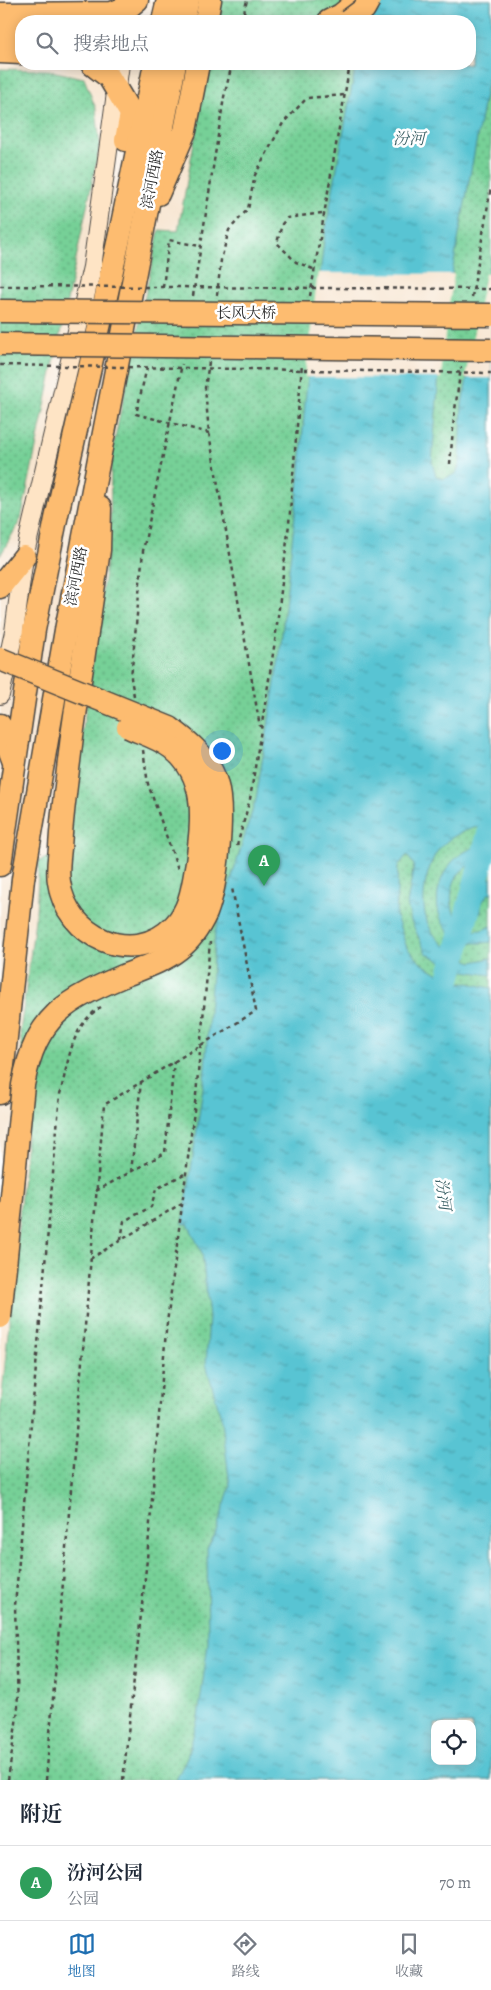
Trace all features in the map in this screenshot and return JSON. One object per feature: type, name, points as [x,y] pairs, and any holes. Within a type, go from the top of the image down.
[{"type":"highway","points":[[164,15],[168,0]]},
{"type":"highway","points":[[184,15],[188,0]]},
{"type":"highway","points":[[207,15],[210,0]]},
{"type":"highway","points":[[341,15],[359,0]]},
{"type":"highway","points":[[355,15],[364,8],[369,0]]},
{"type":"highway","points":[[0,14],[112,13],[132,7]]},
{"type":"highway","points":[[0,31],[15,31]]},
{"type":"highway","points":[[0,40],[15,40]]},
{"type":"highway","points":[[0,52],[15,53]]},
{"type":"highway","points":[[100,70],[109,77],[131,114],[125,150],[130,236]]},
{"type":"highway","name":"滨河西路","points":[[0,1093],[23,879],[101,444],[154,70]]},
{"type":"highway","name":"滨河西路","points":[[0,865],[34,630],[54,529],[173,70]]},
{"type":"highway","points":[[130,236],[185,131],[197,70]]},
{"type":"highway","name":"长风大桥","points":[[0,311],[491,315]]},
{"type":"highway","points":[[0,344],[491,350]]},
{"type":"highway","points":[[0,674],[160,741],[172,748],[194,774],[200,790],[202,827],[193,888],[186,910],[175,926],[161,937],[142,945],[121,946],[103,941],[87,932],[72,915],[59,882],[61,828],[72,736],[99,550],[101,444]]},
{"type":"highway","points":[[0,587],[24,557]]},
{"type":"highway","points":[[0,659],[170,728],[193,745],[207,761],[216,782],[220,805],[213,888],[206,913],[192,936],[179,949],[158,962],[97,987],[78,998],[56,1014],[35,1040],[28,1057],[22,1085],[1,1306]]},
{"type":"highway","points":[[0,725],[15,764]]},
{"type":"street","points":[[0,695],[14,632],[24,557],[92,267],[119,70]]},
{"type":"path","points":[[243,15],[247,0]]},
{"type":"path","points":[[309,305],[313,269],[349,70]]},
{"type":"path","points":[[216,300],[221,260],[229,230],[248,209],[255,174],[282,123],[307,98],[344,95]]},
{"type":"path","points":[[313,269],[296,262],[277,243],[282,224],[288,218],[323,213]]},
{"type":"path","points":[[163,287],[169,240],[201,246]]},
{"type":"path","points":[[0,286],[491,289]]},
{"type":"path","points":[[209,358],[206,388],[209,433],[261,731]]},
{"type":"path","points":[[237,846],[250,799],[275,641],[288,524],[302,360]]},
{"type":"path","points":[[0,365],[491,372]]},
{"type":"path","points":[[146,367],[136,414],[209,433]]},
{"type":"path","points":[[46,1780],[104,1105],[256,1011],[231,884]]},
{"type":"path","points":[[124,1780],[147,1559],[166,1331],[186,1173],[212,936]]},
{"type":"path","points":[[96,1192],[165,1153],[174,1061]]},
{"type":"path","points":[[131,1172],[141,1082]]},
{"type":"path","points":[[121,1240],[124,1221],[151,1207],[156,1189],[186,1173]]},
{"type":"path","points":[[90,1259],[182,1203]]},
{"type":"path","points":[[8,1780],[18,1709],[15,1606],[32,1404]]},
{"type":"green space","points":[[219,0],[491,0],[491,1780],[0,1780],[0,1416],[30,1102],[20,1033],[36,912],[39,861],[66,851],[110,535],[111,457],[159,230],[178,231],[207,70],[476,70],[476,15],[216,15]]},
{"type":"green space","points":[[0,69],[47,70],[84,78],[96,109],[100,145],[21,519],[0,556]]},
{"type":"water","points":[[370,0],[491,0],[491,62],[443,322],[432,463],[436,476],[443,479],[456,474],[460,463],[462,404],[491,257],[491,826],[484,826],[460,833],[439,849],[428,871],[424,890],[424,909],[432,932],[453,952],[472,962],[491,958],[491,975],[457,970],[426,953],[411,921],[407,904],[414,865],[407,855],[398,866],[396,916],[407,948],[422,964],[456,984],[468,983],[491,988],[491,1780],[176,1780],[187,1757],[198,1718],[208,1643],[207,1549],[215,1534],[230,1487],[222,1421],[206,1364],[209,1317],[202,1253],[188,1224],[183,1224],[204,1081],[215,932],[256,799],[280,652],[300,469],[305,401],[325,233],[355,70],[476,70],[476,15],[366,15]]},
{"type":"water","points":[[491,844],[491,859],[468,866],[458,874],[453,886],[451,898],[453,911],[458,921],[467,928],[478,930],[491,926],[491,942],[467,942],[450,933],[440,918],[437,900],[441,881],[451,863],[468,850]]},
{"type":"water","points":[[491,878],[491,894],[488,894],[481,904],[481,913],[472,911],[468,898],[471,887],[482,880]]},
{"type":"pier","points":[[318,273],[454,274],[446,322],[441,378],[305,377]]},
{"type":"pier","points":[[485,274],[491,274],[491,378],[465,378]]},
{"type":"waterway","name":"汾河","points":[[440,1011],[491,827]]},
{"type":"place","name":"汾河公园","points":[[264,886]]}]
